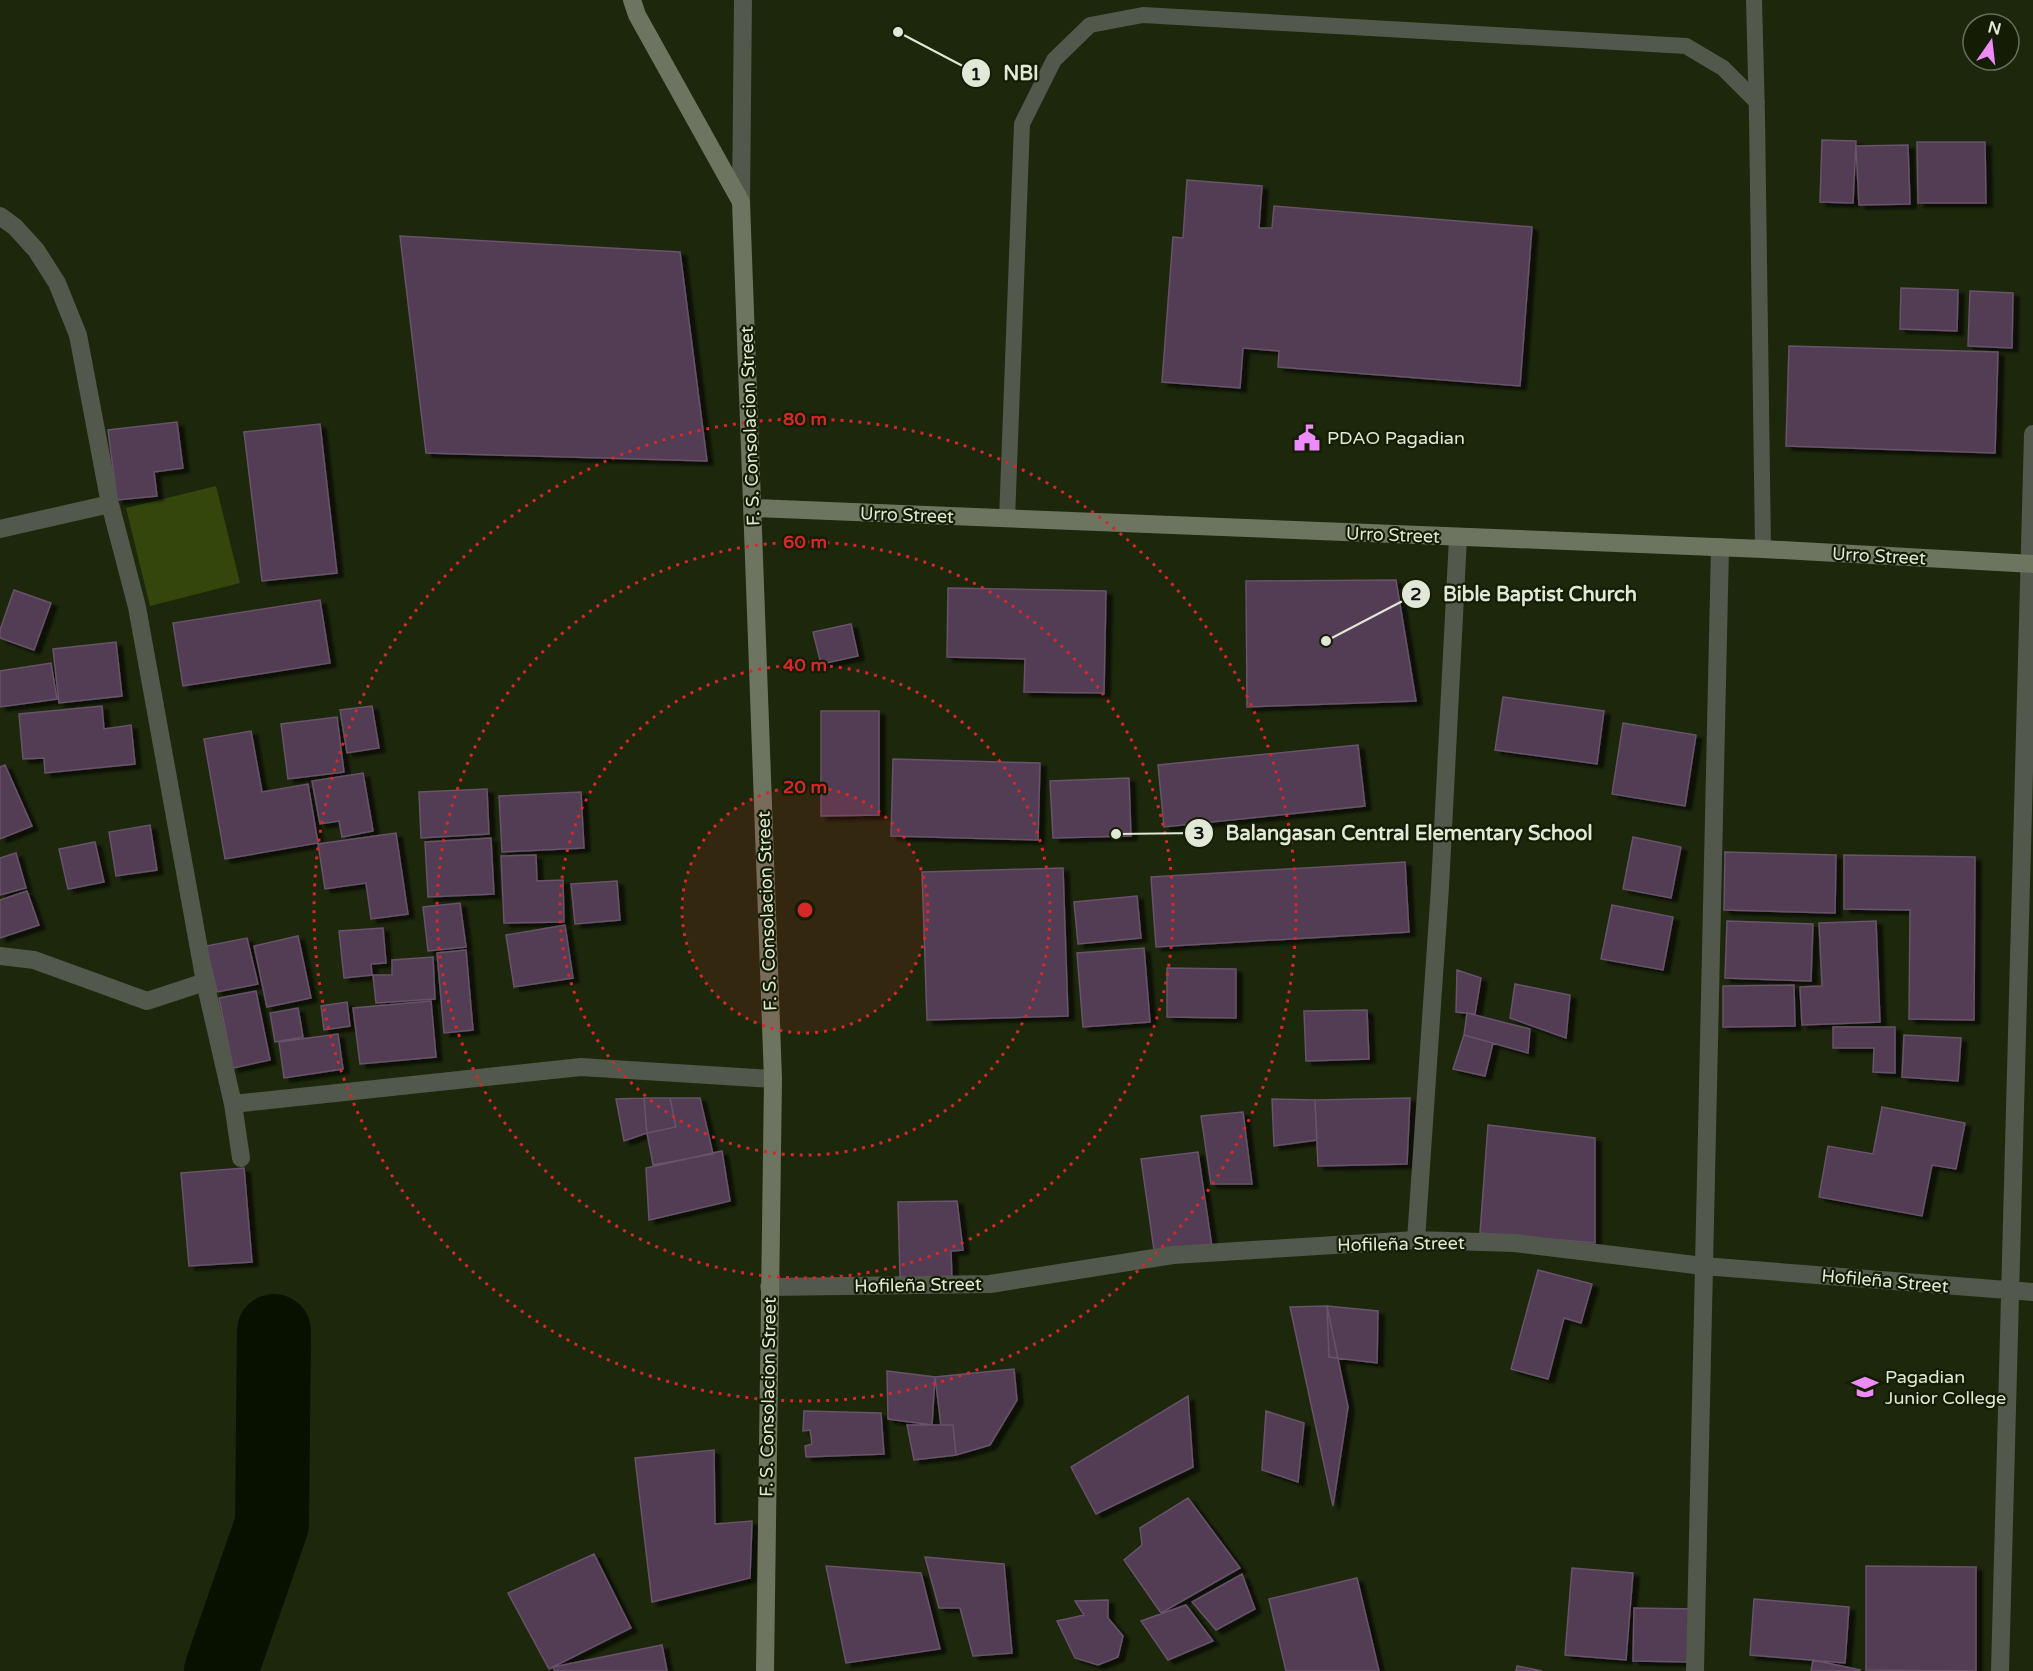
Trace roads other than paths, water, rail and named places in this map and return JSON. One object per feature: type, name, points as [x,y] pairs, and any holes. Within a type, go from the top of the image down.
[{"type":"street","name":"F. S. Consolacion Street","points":[[632,0],[637,15],[741,202],[773,1079],[765,1671]]},
{"type":"street","points":[[741,202],[743,0]]},
{"type":"street","points":[[0,216],[15,227],[36,250],[57,283],[78,335],[110,504],[137,607],[205,982],[233,1104],[241,1158]]},
{"type":"street","points":[[2000,1671],[2009,1291],[2032,564],[2033,434]]},
{"type":"street","points":[[0,529],[110,504]]},
{"type":"street","name":"Urro Street","points":[[753,508],[1720,547],[2032,564]]},
{"type":"street","points":[[1416,1240],[1440,887],[1458,538]]},
{"type":"street","points":[[1695,1671],[1700,1540],[1703,1266],[1720,547]]},
{"type":"street","points":[[0,956],[34,960],[147,1001],[205,982]]},
{"type":"street","points":[[233,1104],[581,1067],[773,1079]]},
{"type":"street","name":"Hofileña Street","points":[[769,1287],[990,1284],[1173,1255],[1416,1240],[1515,1243],[1703,1266],[2033,1292]]},
{"type":"lane","points":[[1754,0],[1763,549]]},
{"type":"lane","points":[[1007,519],[1022,124],[1054,60],[1089,25],[1143,7],[1686,46],[1723,68],[1757,102]]},
{"type":"waterway","points":[[221,1671],[272,1524],[274,1331]]},
{"type":"place","name":"NBI","points":[[898,32]]},
{"type":"place","name":"PDAO Pagadian","points":[[1307,438]]},
{"type":"place","name":"Bible Baptist Church","points":[[1326,641]]},
{"type":"place","name":"Balangasan Central Elementary School","points":[[1116,834]]},
{"type":"place","name":"Pagadian Junior College","points":[[1865,1387]]}]
